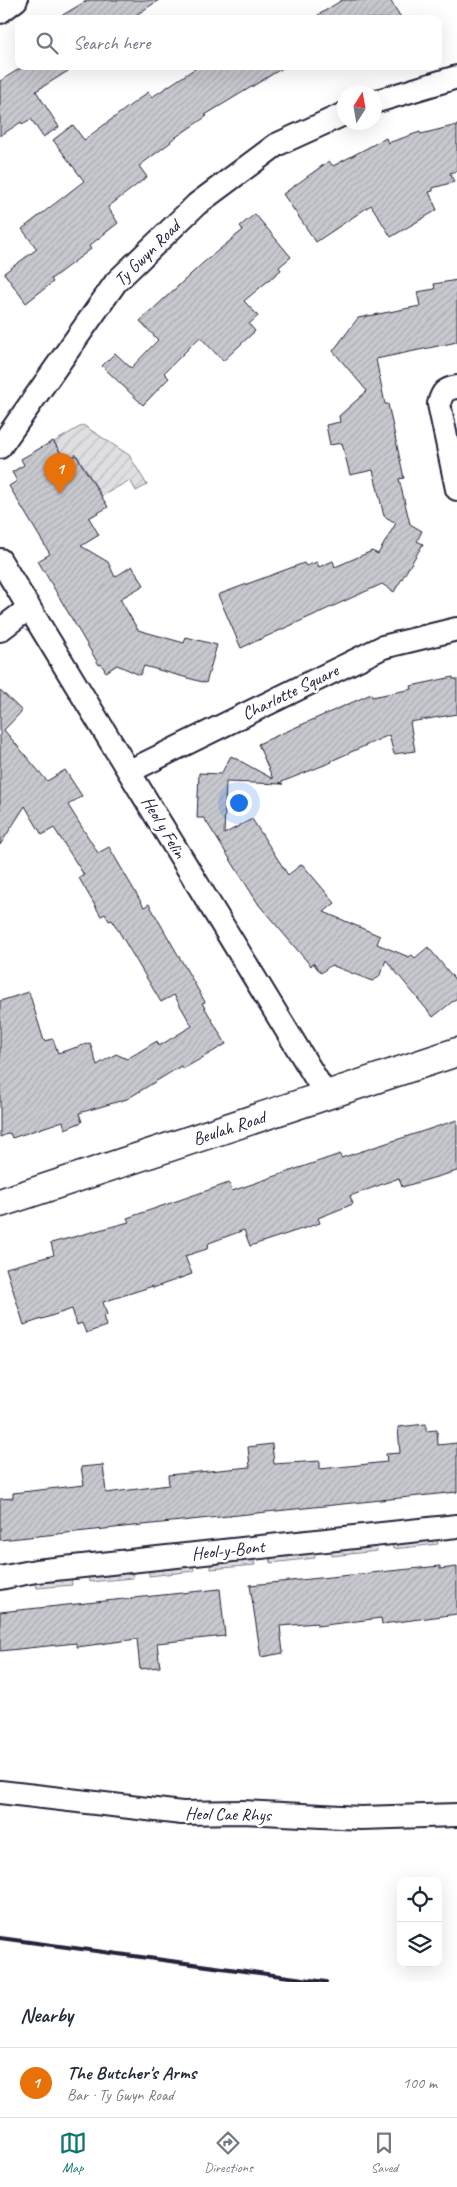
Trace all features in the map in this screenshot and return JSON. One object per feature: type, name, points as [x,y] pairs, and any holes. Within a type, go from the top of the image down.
[{"type":"street","points":[[0,12],[16,0]]},
{"type":"street","points":[[382,100],[457,77]]},
{"type":"street","name":"Ty Gwyn Road","points":[[0,447],[116,282],[197,204],[276,145],[337,117]]},
{"type":"street","points":[[457,387],[448,389],[442,394],[439,404],[457,489]]},
{"type":"street","name":"Heol y Felin","points":[[0,560],[326,1096]]},
{"type":"street","points":[[0,630],[29,608]]},
{"type":"street","name":"Charlotte Square","points":[[130,771],[383,647],[457,629]]},
{"type":"street","name":"Beulah Road","points":[[0,1203],[457,1052]]},
{"type":"street","name":"Heol-y-Bont","points":[[0,1578],[46,1570],[457,1526]]},
{"type":"street","name":"Heol Cae Rhys","points":[[0,1792],[182,1813],[242,1812],[378,1818],[457,1815]]},
{"type":"shaded area","points":[[83,425],[129,455],[147,485],[136,491],[130,480],[102,496],[76,454],[66,460],[54,442]]},
{"type":"shaded area","points":[[437,1537],[438,1544],[393,1549],[392,1542]]},
{"type":"shaded area","points":[[376,1543],[377,1551],[332,1556],[331,1548]]},
{"type":"shaded area","points":[[314,1550],[315,1558],[271,1563],[270,1555]]},
{"type":"shaded area","points":[[253,1557],[255,1565],[211,1569],[210,1562]]},
{"type":"shaded area","points":[[192,1563],[194,1571],[149,1576],[149,1568]]},
{"type":"shaded area","points":[[132,1570],[133,1578],[89,1582],[88,1575]]},
{"type":"shaded area","points":[[71,1576],[72,1585],[37,1588],[36,1582]]},
{"type":"building","points":[[88,0],[159,0],[136,15],[63,15]]},
{"type":"building","points":[[342,0],[390,0],[399,15],[318,15]]},
{"type":"building","points":[[18,70],[70,70],[36,91],[59,127],[43,137],[31,119],[22,124],[21,122],[0,136],[0,81]]},
{"type":"building","points":[[193,70],[279,70],[205,115],[207,116],[170,141],[139,166],[147,177],[108,207],[118,223],[89,246],[91,249],[51,279],[53,282],[26,303],[4,273],[37,249],[22,229],[84,181],[53,140],[73,125],[84,140],[148,92],[152,97]]},
{"type":"building","points":[[457,125],[457,171],[450,173],[454,182],[433,188],[433,191],[429,192],[437,210],[391,237],[371,205],[316,242],[283,194],[329,161],[333,166],[386,138],[388,143],[420,132],[421,134]]},
{"type":"building","points":[[255,214],[291,257],[279,267],[281,270],[244,301],[258,316],[249,324],[255,331],[223,361],[200,337],[164,373],[169,378],[143,405],[102,366],[115,353],[131,368],[158,340],[140,321],[203,263],[243,230],[240,226]]},
{"type":"building","points":[[457,280],[457,342],[376,359],[385,404],[388,404],[404,478],[399,479],[410,524],[422,531],[417,541],[423,544],[394,592],[382,584],[241,648],[218,595],[304,563],[306,566],[317,562],[319,567],[333,561],[335,567],[372,551],[378,554],[396,523],[384,516],[373,470],[350,475],[342,443],[330,445],[326,425],[340,422],[339,416],[367,391],[333,351],[358,318],[420,306],[417,292],[435,289],[434,284]]},
{"type":"building","points":[[53,441],[66,461],[76,455],[108,507],[89,518],[99,535],[81,546],[108,562],[115,577],[132,566],[144,585],[120,599],[138,630],[184,643],[186,637],[217,645],[206,683],[144,666],[140,675],[117,665],[106,672],[101,664],[99,665],[38,561],[50,554],[9,486],[17,481],[12,472],[24,465],[21,459]]},
{"type":"building","points":[[453,677],[453,679],[457,679],[457,714],[410,722],[415,751],[394,754],[389,735],[332,762],[279,783],[283,784],[226,782],[224,834],[252,819],[288,875],[302,864],[335,903],[324,912],[380,936],[377,944],[409,957],[412,955],[415,958],[428,947],[457,982],[457,998],[433,1017],[386,960],[379,977],[372,981],[331,965],[321,973],[313,963],[311,966],[259,905],[204,818],[197,818],[199,773],[221,774],[231,756],[273,779],[258,744],[371,694],[372,697],[412,689],[411,686]]},
{"type":"building","points":[[0,690],[22,711],[4,730],[47,781],[65,770],[82,796],[68,805],[98,853],[109,847],[144,907],[149,904],[205,1002],[202,1003],[226,1044],[183,1069],[181,1066],[127,1099],[79,1113],[82,1122],[65,1129],[63,1121],[12,1138],[10,1133],[0,1137],[0,1001],[29,992],[44,1041],[53,1039],[58,1053],[90,1043],[97,1065],[116,1054],[127,1059],[157,1041],[159,1046],[192,1026],[174,995],[161,1002],[112,920],[109,921],[105,914],[101,916],[79,878],[84,875],[54,828],[42,835],[25,806],[0,845]]},
{"type":"building","points":[[457,1120],[457,1171],[402,1187],[399,1178],[350,1196],[353,1204],[318,1218],[320,1223],[250,1246],[244,1230],[209,1243],[207,1249],[185,1256],[192,1274],[153,1288],[153,1286],[103,1302],[107,1315],[103,1316],[106,1326],[86,1333],[82,1323],[77,1325],[72,1309],[24,1325],[6,1268],[54,1255],[51,1243],[129,1222],[127,1218],[229,1183],[232,1191],[340,1154],[341,1158]]},
{"type":"building","points":[[426,1424],[426,1431],[437,1430],[438,1445],[457,1443],[457,1492],[0,1540],[0,1499],[13,1498],[13,1493],[84,1485],[81,1467],[103,1465],[106,1493],[169,1485],[168,1475],[250,1467],[248,1447],[272,1444],[274,1464],[320,1461],[320,1469],[387,1462],[386,1454],[400,1453],[398,1427]]},
{"type":"building","points":[[440,1566],[440,1569],[457,1567],[457,1614],[382,1624],[381,1618],[317,1626],[317,1623],[280,1626],[283,1653],[261,1657],[250,1585]]},
{"type":"building","points":[[220,1589],[225,1636],[157,1643],[160,1667],[140,1669],[137,1639],[77,1647],[76,1643],[0,1651],[0,1612]]},
{"type":"railway","points":[[0,1938],[326,1982]]},
{"type":"place","name":"The Butcher's Arms","points":[[60,494]]}]
